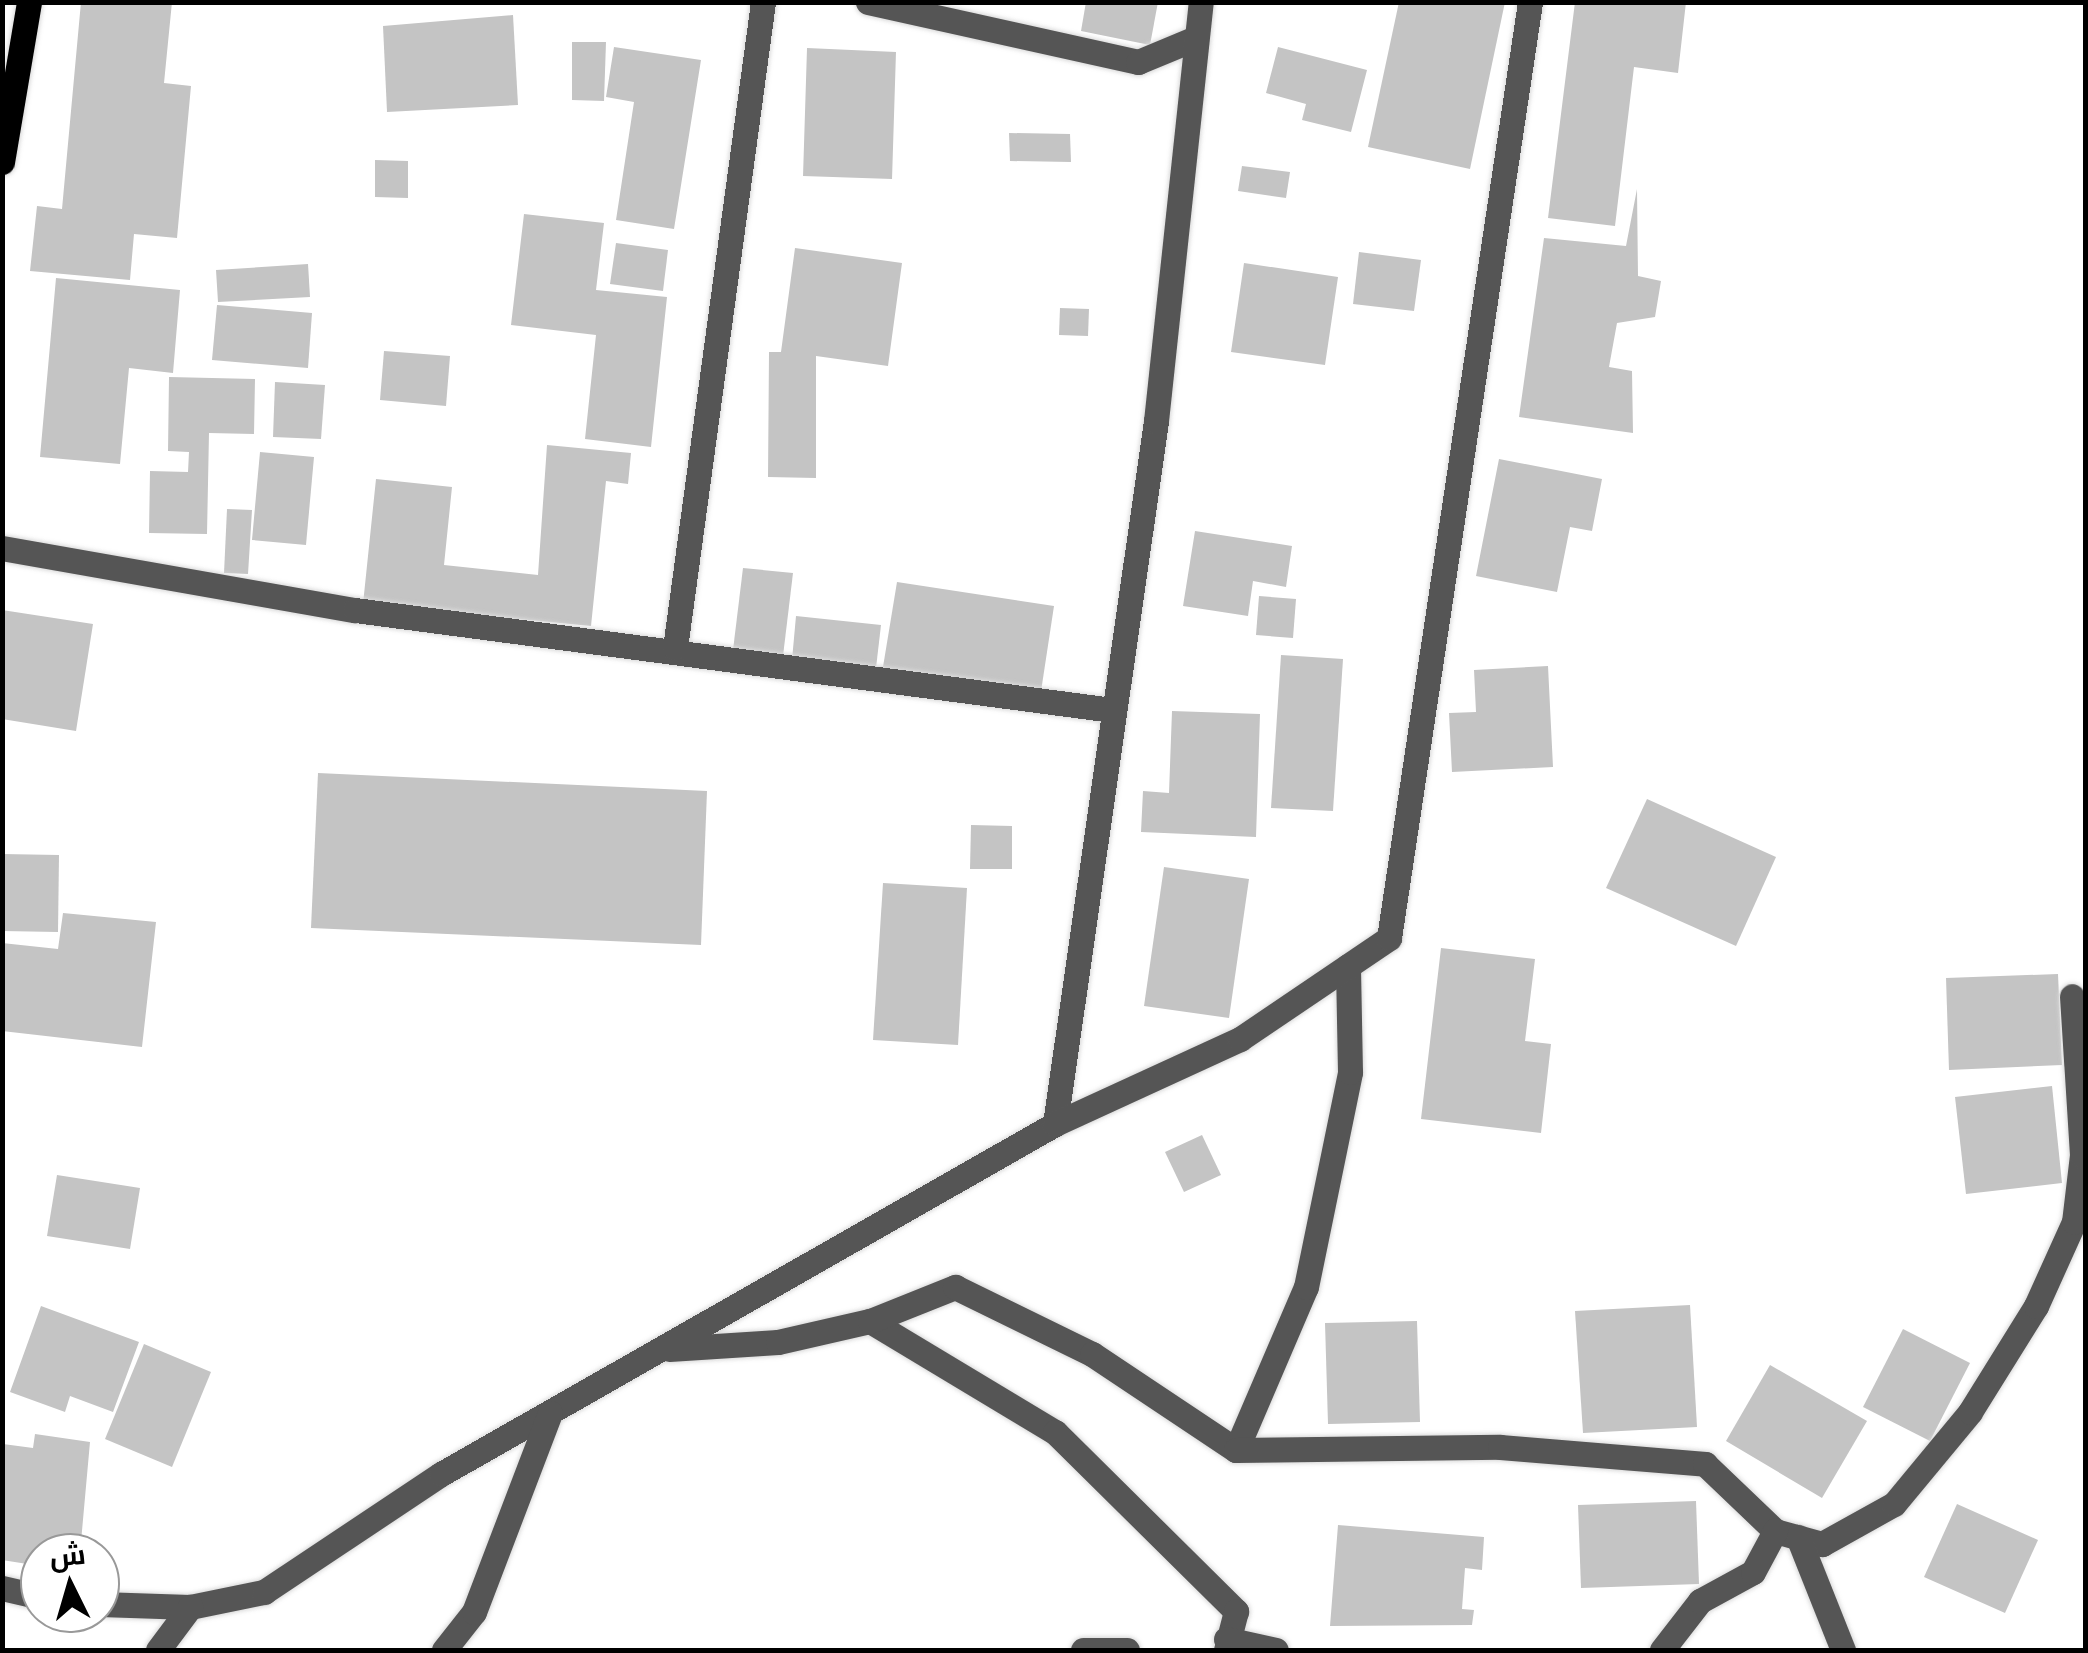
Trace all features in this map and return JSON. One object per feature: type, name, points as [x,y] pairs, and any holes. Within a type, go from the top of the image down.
[{"type":"main road","points":[[2,162],[29,2]]},
{"type":"street","points":[[674,648],[763,2]]},
{"type":"street","points":[[868,2],[1138,62],[1196,38]]},
{"type":"street","points":[[1055,1124],[1156,422],[1201,2]]},
{"type":"street","points":[[120,1605],[190,1607],[264,1592],[320,1546],[1055,1124],[1240,1039],[1389,938],[1530,2]]},
{"type":"street","points":[[2,548],[355,610],[674,648],[1113,710]]},
{"type":"street","points":[[1236,1450],[1306,1287],[1350,1072],[1348,966]]},
{"type":"street","points":[[1787,1534],[1822,1544],[1894,1504],[1970,1412],[2036,1306],[2074,1222],[2082,1155],[2072,996]]},
{"type":"street","points":[[664,1350],[778,1342],[870,1321],[955,1287],[1092,1354],[1236,1450],[1500,1446],[1706,1464],[1787,1534],[1843,1650]]},
{"type":"street","points":[[870,1321],[1055,1432],[1236,1610],[1226,1645],[1276,1650]]},
{"type":"street","points":[[444,1650],[474,1612],[550,1412]]},
{"type":"street","points":[[1662,1650],[1700,1601],[1754,1572],[1787,1534]]},
{"type":"street","points":[[158,1650],[190,1607]]},
{"type":"street","points":[[1082,1650],[1127,1650]]},
{"type":"building","points":[[81,2],[172,2],[164,83],[191,86],[177,238],[134,234],[130,280],[30,271],[37,206],[62,209]]},
{"type":"building","points":[[1086,2],[1158,2],[1150,45],[1081,31]]},
{"type":"building","points":[[1399,2],[1505,2],[1470,169],[1368,147]]},
{"type":"building","points":[[1575,2],[1686,2],[1678,73],[1634,67],[1615,226],[1548,218]]},
{"type":"building","points":[[513,15],[518,105],[387,112],[383,26]]},
{"type":"building","points":[[572,42],[606,42],[604,101],[572,100]]},
{"type":"building","points":[[614,47],[701,60],[674,229],[616,220],[634,102],[606,97]]},
{"type":"building","points":[[1278,47],[1367,70],[1351,132],[1302,120],[1306,104],[1266,93]]},
{"type":"building","points":[[807,48],[896,52],[892,179],[803,176]]},
{"type":"building","points":[[1009,133],[1070,134],[1071,162],[1010,161]]},
{"type":"building","points":[[375,160],[408,161],[408,198],[375,197]]},
{"type":"building","points":[[1242,166],[1290,172],[1286,198],[1238,191]]},
{"type":"building","points":[[1637,189],[1638,276],[1661,281],[1655,317],[1617,323],[1609,367],[1632,371],[1633,433],[1519,417],[1544,238],[1626,246]]},
{"type":"building","points":[[524,214],[604,223],[596,290],[667,297],[651,447],[585,439],[596,335],[511,325]]},
{"type":"building","points":[[616,243],[668,250],[663,291],[610,284]]},
{"type":"building","points":[[795,248],[902,263],[888,366],[816,356],[816,478],[768,477],[769,352],[781,352]]},
{"type":"building","points":[[1359,252],[1421,260],[1414,311],[1353,304]]},
{"type":"building","points":[[1244,263],[1338,277],[1325,365],[1231,352]]},
{"type":"building","points":[[308,264],[310,297],[218,302],[216,270]]},
{"type":"building","points":[[56,278],[180,290],[173,373],[129,368],[120,464],[40,457]]},
{"type":"building","points":[[217,305],[312,313],[308,368],[212,360]]},
{"type":"building","points":[[1060,308],[1089,309],[1088,336],[1059,335]]},
{"type":"building","points":[[384,351],[450,356],[446,406],[380,400]]},
{"type":"building","points":[[169,377],[255,379],[254,434],[209,433],[207,534],[149,533],[150,471],[188,472],[189,452],[168,451]]},
{"type":"building","points":[[275,382],[325,385],[321,439],[273,437]]},
{"type":"building","points":[[547,445],[631,453],[628,484],[606,481],[591,626],[363,604],[376,479],[452,487],[444,565],[538,575]]},
{"type":"building","points":[[260,452],[314,457],[306,545],[252,540]]},
{"type":"building","points":[[1499,459],[1602,479],[1592,531],[1570,527],[1557,592],[1476,576]]},
{"type":"building","points":[[227,509],[252,510],[248,574],[224,573]]},
{"type":"building","points":[[1195,531],[1292,546],[1286,587],[1253,581],[1248,616],[1183,606]]},
{"type":"building","points":[[743,568],[793,573],[783,656],[733,650]]},
{"type":"building","points":[[897,582],[1054,606],[1040,698],[882,673]]},
{"type":"building","points":[[1259,596],[1296,599],[1293,638],[1256,635]]},
{"type":"building","points":[[2,610],[93,624],[76,731],[2,719]]},
{"type":"building","points":[[796,616],[881,625],[876,668],[792,660]]},
{"type":"building","points":[[1281,655],[1343,659],[1333,811],[1271,808]]},
{"type":"building","points":[[1548,666],[1553,767],[1452,772],[1449,713],[1476,712],[1474,670]]},
{"type":"building","points":[[1172,711],[1260,714],[1256,837],[1141,832],[1143,791],[1169,793]]},
{"type":"building","points":[[318,773],[707,791],[701,945],[311,928]]},
{"type":"building","points":[[1647,799],[1776,857],[1736,946],[1606,888]]},
{"type":"building","points":[[971,825],[1012,826],[1012,869],[970,869]]},
{"type":"building","points":[[2,854],[59,855],[58,932],[2,931]]},
{"type":"building","points":[[1164,867],[1249,879],[1229,1018],[1144,1006]]},
{"type":"building","points":[[883,883],[967,888],[958,1045],[873,1040]]},
{"type":"building","points":[[63,913],[156,922],[142,1047],[2,1031],[2,943],[58,949]]},
{"type":"building","points":[[1441,948],[1535,959],[1525,1041],[1551,1044],[1541,1133],[1421,1119]]},
{"type":"building","points":[[2058,974],[2062,1065],[1949,1070],[1946,978]]},
{"type":"building","points":[[2052,1086],[2062,1183],[1966,1194],[1955,1097]]},
{"type":"building","points":[[1202,1135],[1221,1175],[1184,1192],[1165,1152]]},
{"type":"building","points":[[57,1175],[140,1188],[130,1249],[47,1236]]},
{"type":"building","points":[[1690,1305],[1697,1427],[1583,1433],[1575,1311]]},
{"type":"building","points":[[41,1306],[139,1342],[113,1412],[70,1396],[65,1412],[10,1392]]},
{"type":"building","points":[[1417,1321],[1420,1422],[1328,1424],[1325,1323]]},
{"type":"building","points":[[1903,1329],[1970,1363],[1930,1441],[1863,1407]]},
{"type":"building","points":[[144,1344],[211,1372],[172,1467],[105,1439]]},
{"type":"building","points":[[1770,1365],[1867,1421],[1822,1498],[1726,1441]]},
{"type":"building","points":[[35,1434],[90,1442],[82,1533],[20,1533],[20,1563],[2,1560],[3,1444],[33,1448]]},
{"type":"building","points":[[1696,1501],[1699,1584],[1581,1588],[1578,1505]]},
{"type":"building","points":[[1957,1504],[2038,1540],[2005,1613],[1924,1577]]},
{"type":"building","points":[[1338,1525],[1484,1537],[1482,1570],[1465,1568],[1462,1609],[1474,1610],[1472,1625],[1330,1626]]}]
